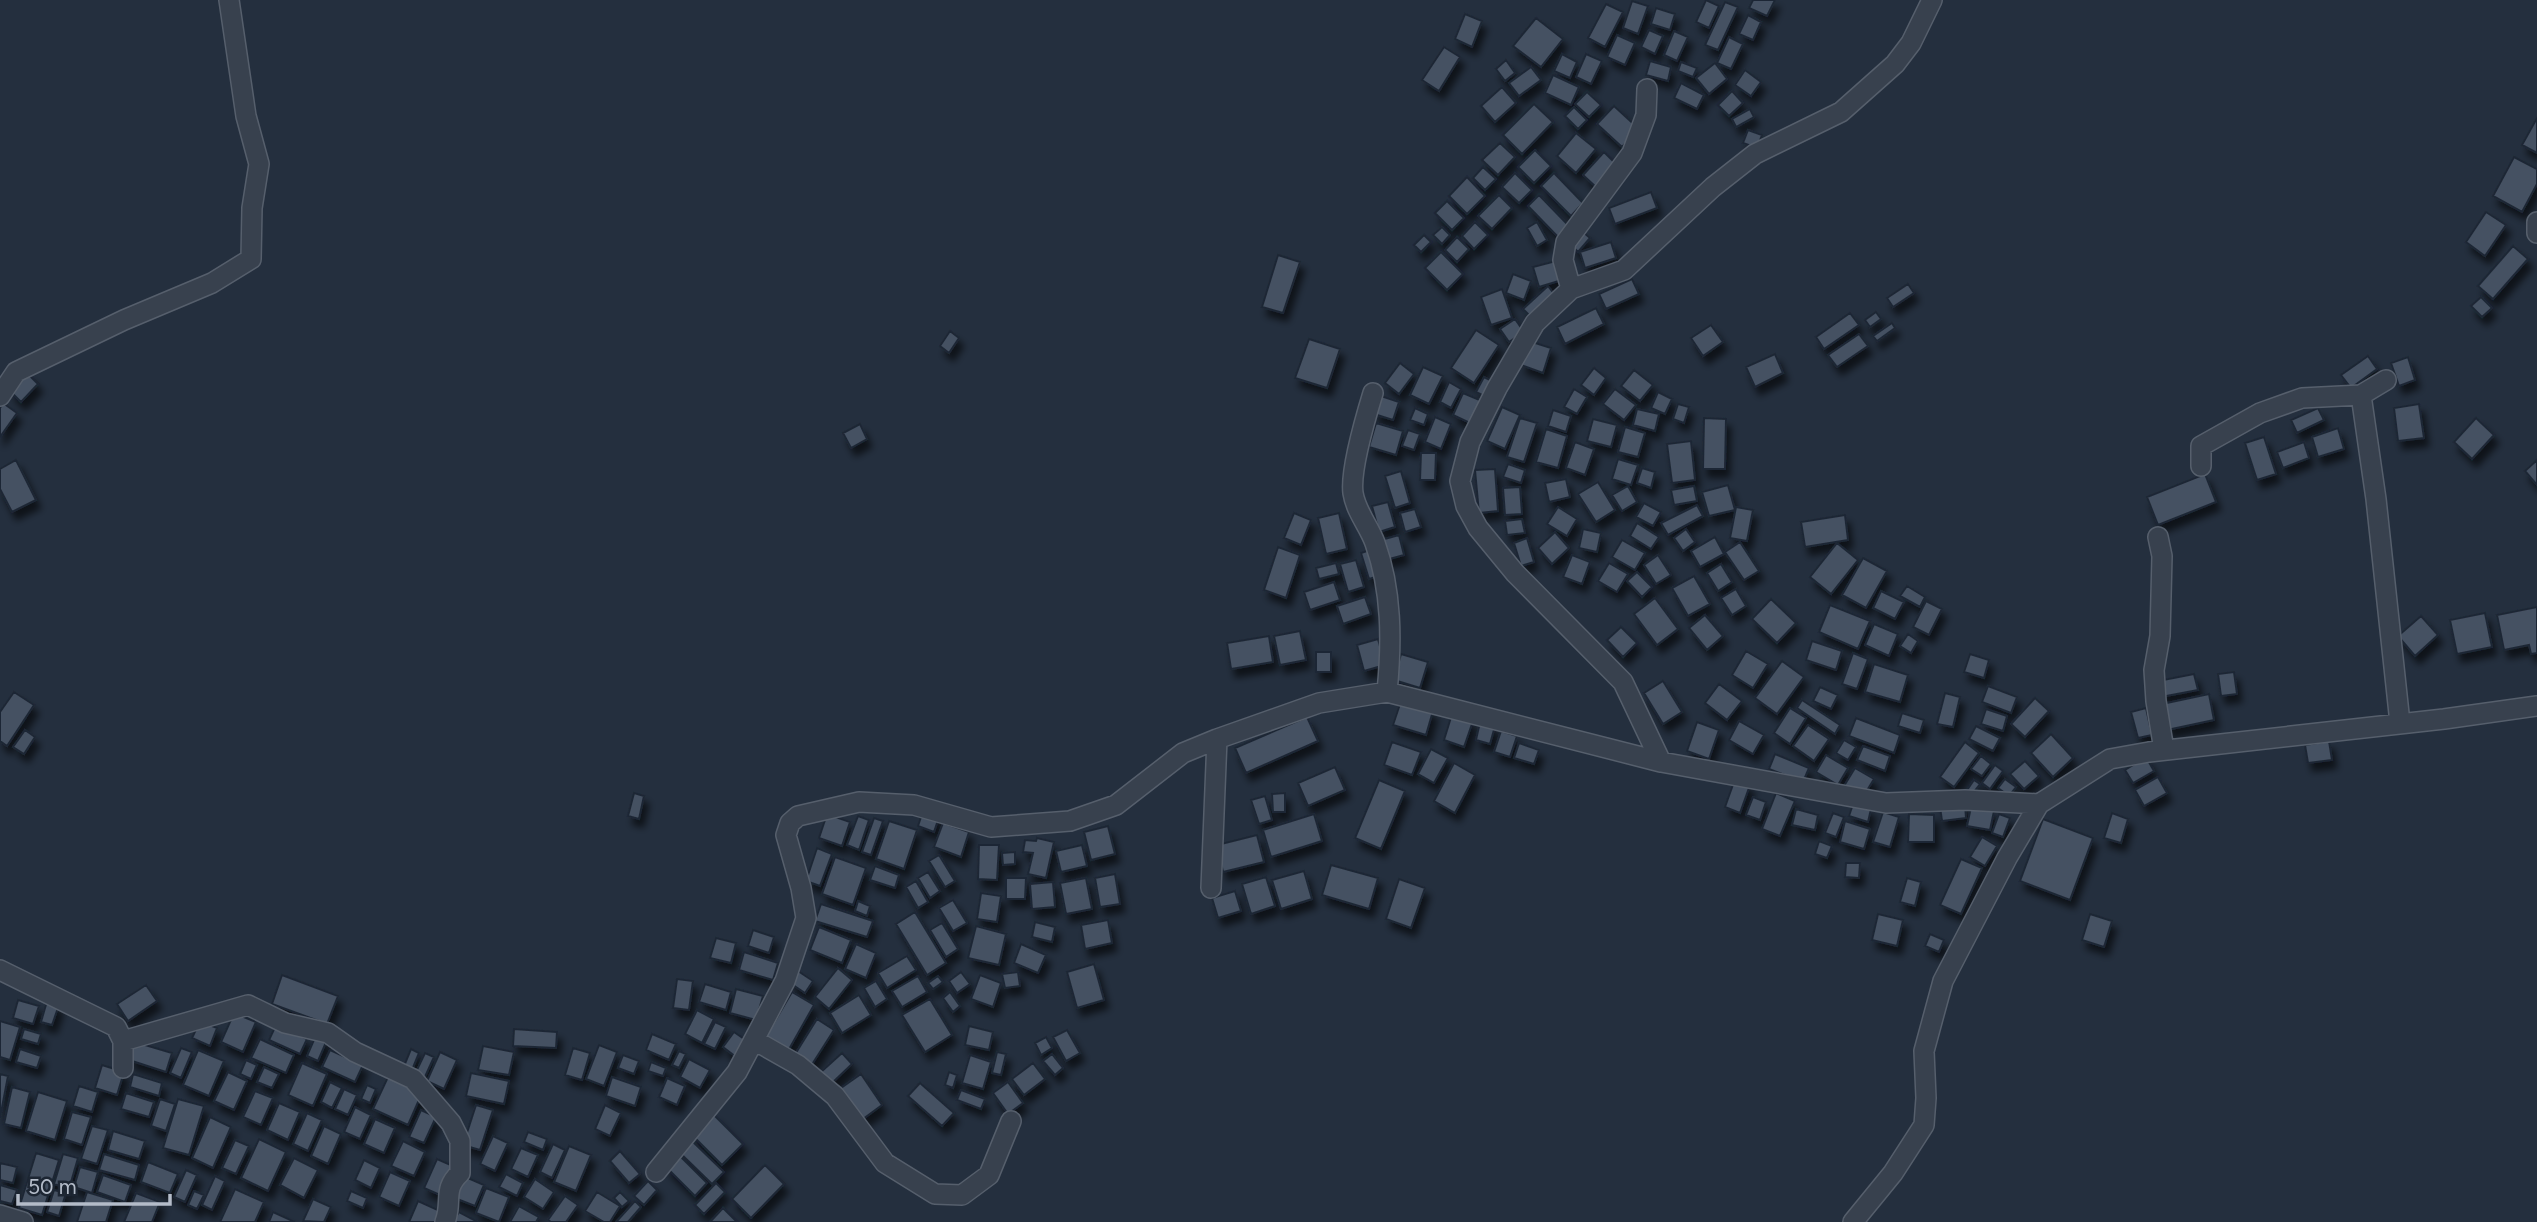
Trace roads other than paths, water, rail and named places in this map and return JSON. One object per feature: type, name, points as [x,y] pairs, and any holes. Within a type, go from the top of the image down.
[{"type":"street","points":[[0,396],[16,372],[124,320],[212,283],[251,259],[252,208],[260,164],[246,116],[229,0]]},
{"type":"street","points":[[1661,762],[1623,682],[1515,573],[1479,528],[1466,506],[1460,481],[1469,442],[1535,323],[1571,289],[1624,270],[1713,187],[1755,154],[1841,113],[1895,64],[1911,43],[1932,0]]},
{"type":"street","points":[[1571,289],[1563,260],[1566,242],[1632,153],[1646,116],[1647,89]]},
{"type":"street","points":[[2537,222],[2537,233]]},
{"type":"street","points":[[2201,466],[2201,446],[2260,413],[2302,398],[2361,395],[2386,380]]},
{"type":"street","points":[[1373,393],[1362,431],[1353,493],[1374,541],[1386,581],[1392,640],[1387,692]]},
{"type":"street","points":[[2361,395],[2376,499],[2400,723]]},
{"type":"street","points":[[2158,537],[2162,556],[2160,636],[2154,670],[2164,750]]},
{"type":"street","points":[[656,1172],[737,1072],[785,981],[806,918],[801,888],[786,835],[790,823],[798,816],[859,802],[914,805],[990,827],[1070,821],[1116,805],[1183,753],[1217,739],[1318,703],[1387,692],[1661,762],[1886,803],[1965,800],[2039,804]]},
{"type":"street","points":[[1853,1222],[1893,1173],[1924,1125],[1924,1051],[1943,981],[2007,858],[2039,804],[2110,759],[2164,750],[2537,706]]},
{"type":"street","points":[[1211,888],[1217,739]]},
{"type":"street","points":[[0,970],[116,1027],[123,1041],[123,1068]]},
{"type":"street","points":[[123,1041],[248,1005],[285,1023],[328,1033],[355,1052],[413,1079],[451,1123],[460,1141],[460,1172],[451,1181],[448,1193],[450,1209],[445,1222]]},
{"type":"street","points":[[754,1040],[798,1065],[835,1096],[885,1163],[935,1194],[962,1195],[989,1175],[1011,1121]]},
{"type":"street","points":[[0,1215],[23,1222]]}]
